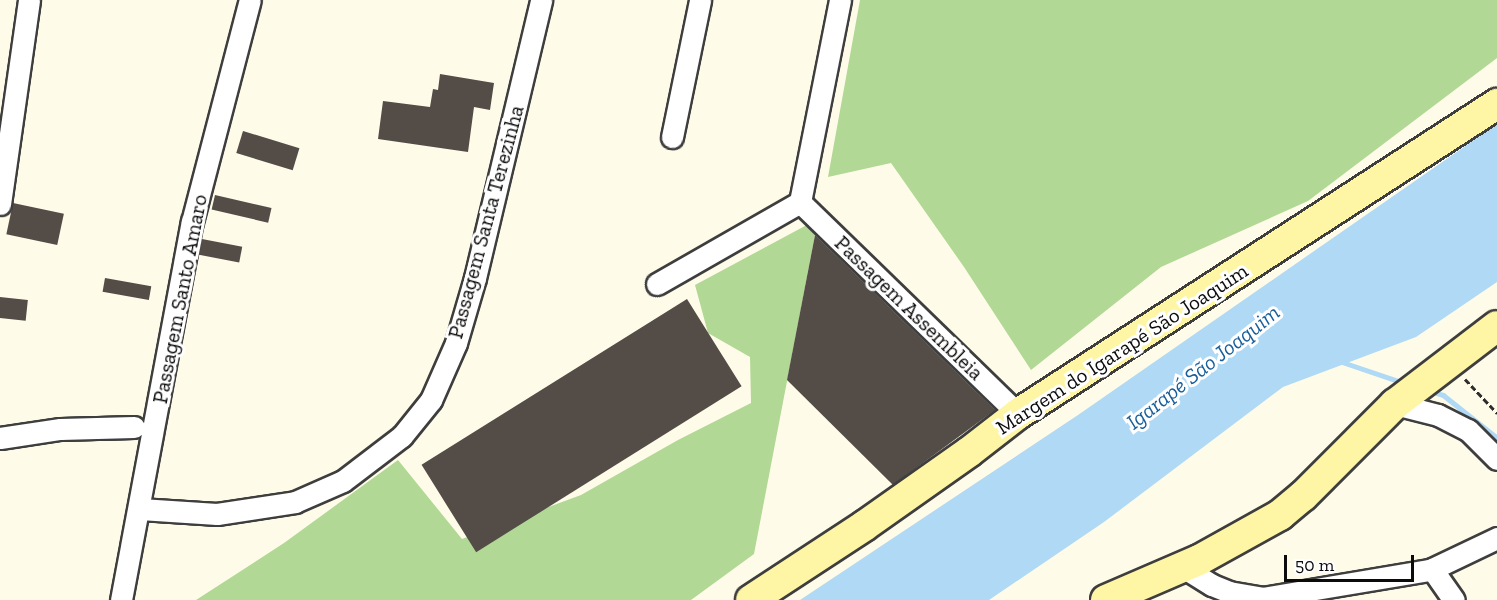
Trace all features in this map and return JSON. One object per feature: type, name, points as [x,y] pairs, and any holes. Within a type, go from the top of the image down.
[{"type":"street","points":[[0,204],[29,0]]},
{"type":"street","name":"Passagem Santo Amaro","points":[[121,600],[140,509],[192,222],[250,0]]},
{"type":"street","name":"Passagem Santa Terezinha","points":[[140,509],[216,514],[295,502],[343,481],[402,436],[431,400],[456,343],[475,278],[541,0]]},
{"type":"street","points":[[672,137],[700,0]]},
{"type":"street","points":[[657,284],[800,202],[840,0]]},
{"type":"street","name":"Margem do Igarapé São Joaquim","points":[[751,600],[864,526],[969,452],[1018,414],[1497,104]]},
{"type":"street","name":"Passagem Assembleia","points":[[800,202],[1018,414]]},
{"type":"street","points":[[1106,600],[1229,545],[1280,515],[1304,496],[1395,404],[1497,326]]},
{"type":"street","points":[[1395,404],[1438,415],[1468,430],[1497,459]]},
{"type":"street","points":[[0,438],[60,429],[134,427]]},
{"type":"street","points":[[1183,567],[1212,585],[1244,596],[1262,599],[1432,569],[1497,538]]},
{"type":"street","points":[[1432,569],[1454,600]]},
{"type":"path","points":[[1446,363],[1476,389],[1497,413]]},
{"type":"green space","points":[[860,0],[1497,0],[1497,58],[1308,201],[1161,267],[1031,370],[964,267],[891,163],[828,177]]},
{"type":"green space","points":[[818,219],[754,554],[691,600],[196,600],[284,543],[398,460],[462,539],[581,495],[678,440],[751,403],[750,357],[708,333],[695,285]]},
{"type":"water","name":"Igarapé São Joaquim","points":[[1497,124],[1497,282],[1416,337],[1283,387],[1104,522],[989,600],[800,600],[1078,415]]},
{"type":"building","points":[[440,74],[494,83],[490,110],[474,107],[468,152],[378,139],[383,101],[430,107],[433,89],[438,90]]},
{"type":"building","points":[[243,131],[299,148],[293,170],[236,153]]},
{"type":"building","points":[[215,195],[272,208],[268,223],[212,210]]},
{"type":"building","points":[[13,203],[64,214],[57,245],[6,234]]},
{"type":"building","points":[[815,235],[995,410],[893,485],[787,380]]},
{"type":"building","points":[[202,239],[242,247],[239,263],[199,255]]},
{"type":"building","points":[[105,278],[151,286],[149,300],[103,292]]},
{"type":"building","points":[[0,297],[28,300],[26,321],[0,318]]},
{"type":"building","points":[[687,299],[742,386],[476,552],[422,465]]},
{"type":"waterway","points":[[1339,361],[1404,383]]},
{"type":"waterway","points":[[1430,391],[1443,395],[1497,438]]}]
